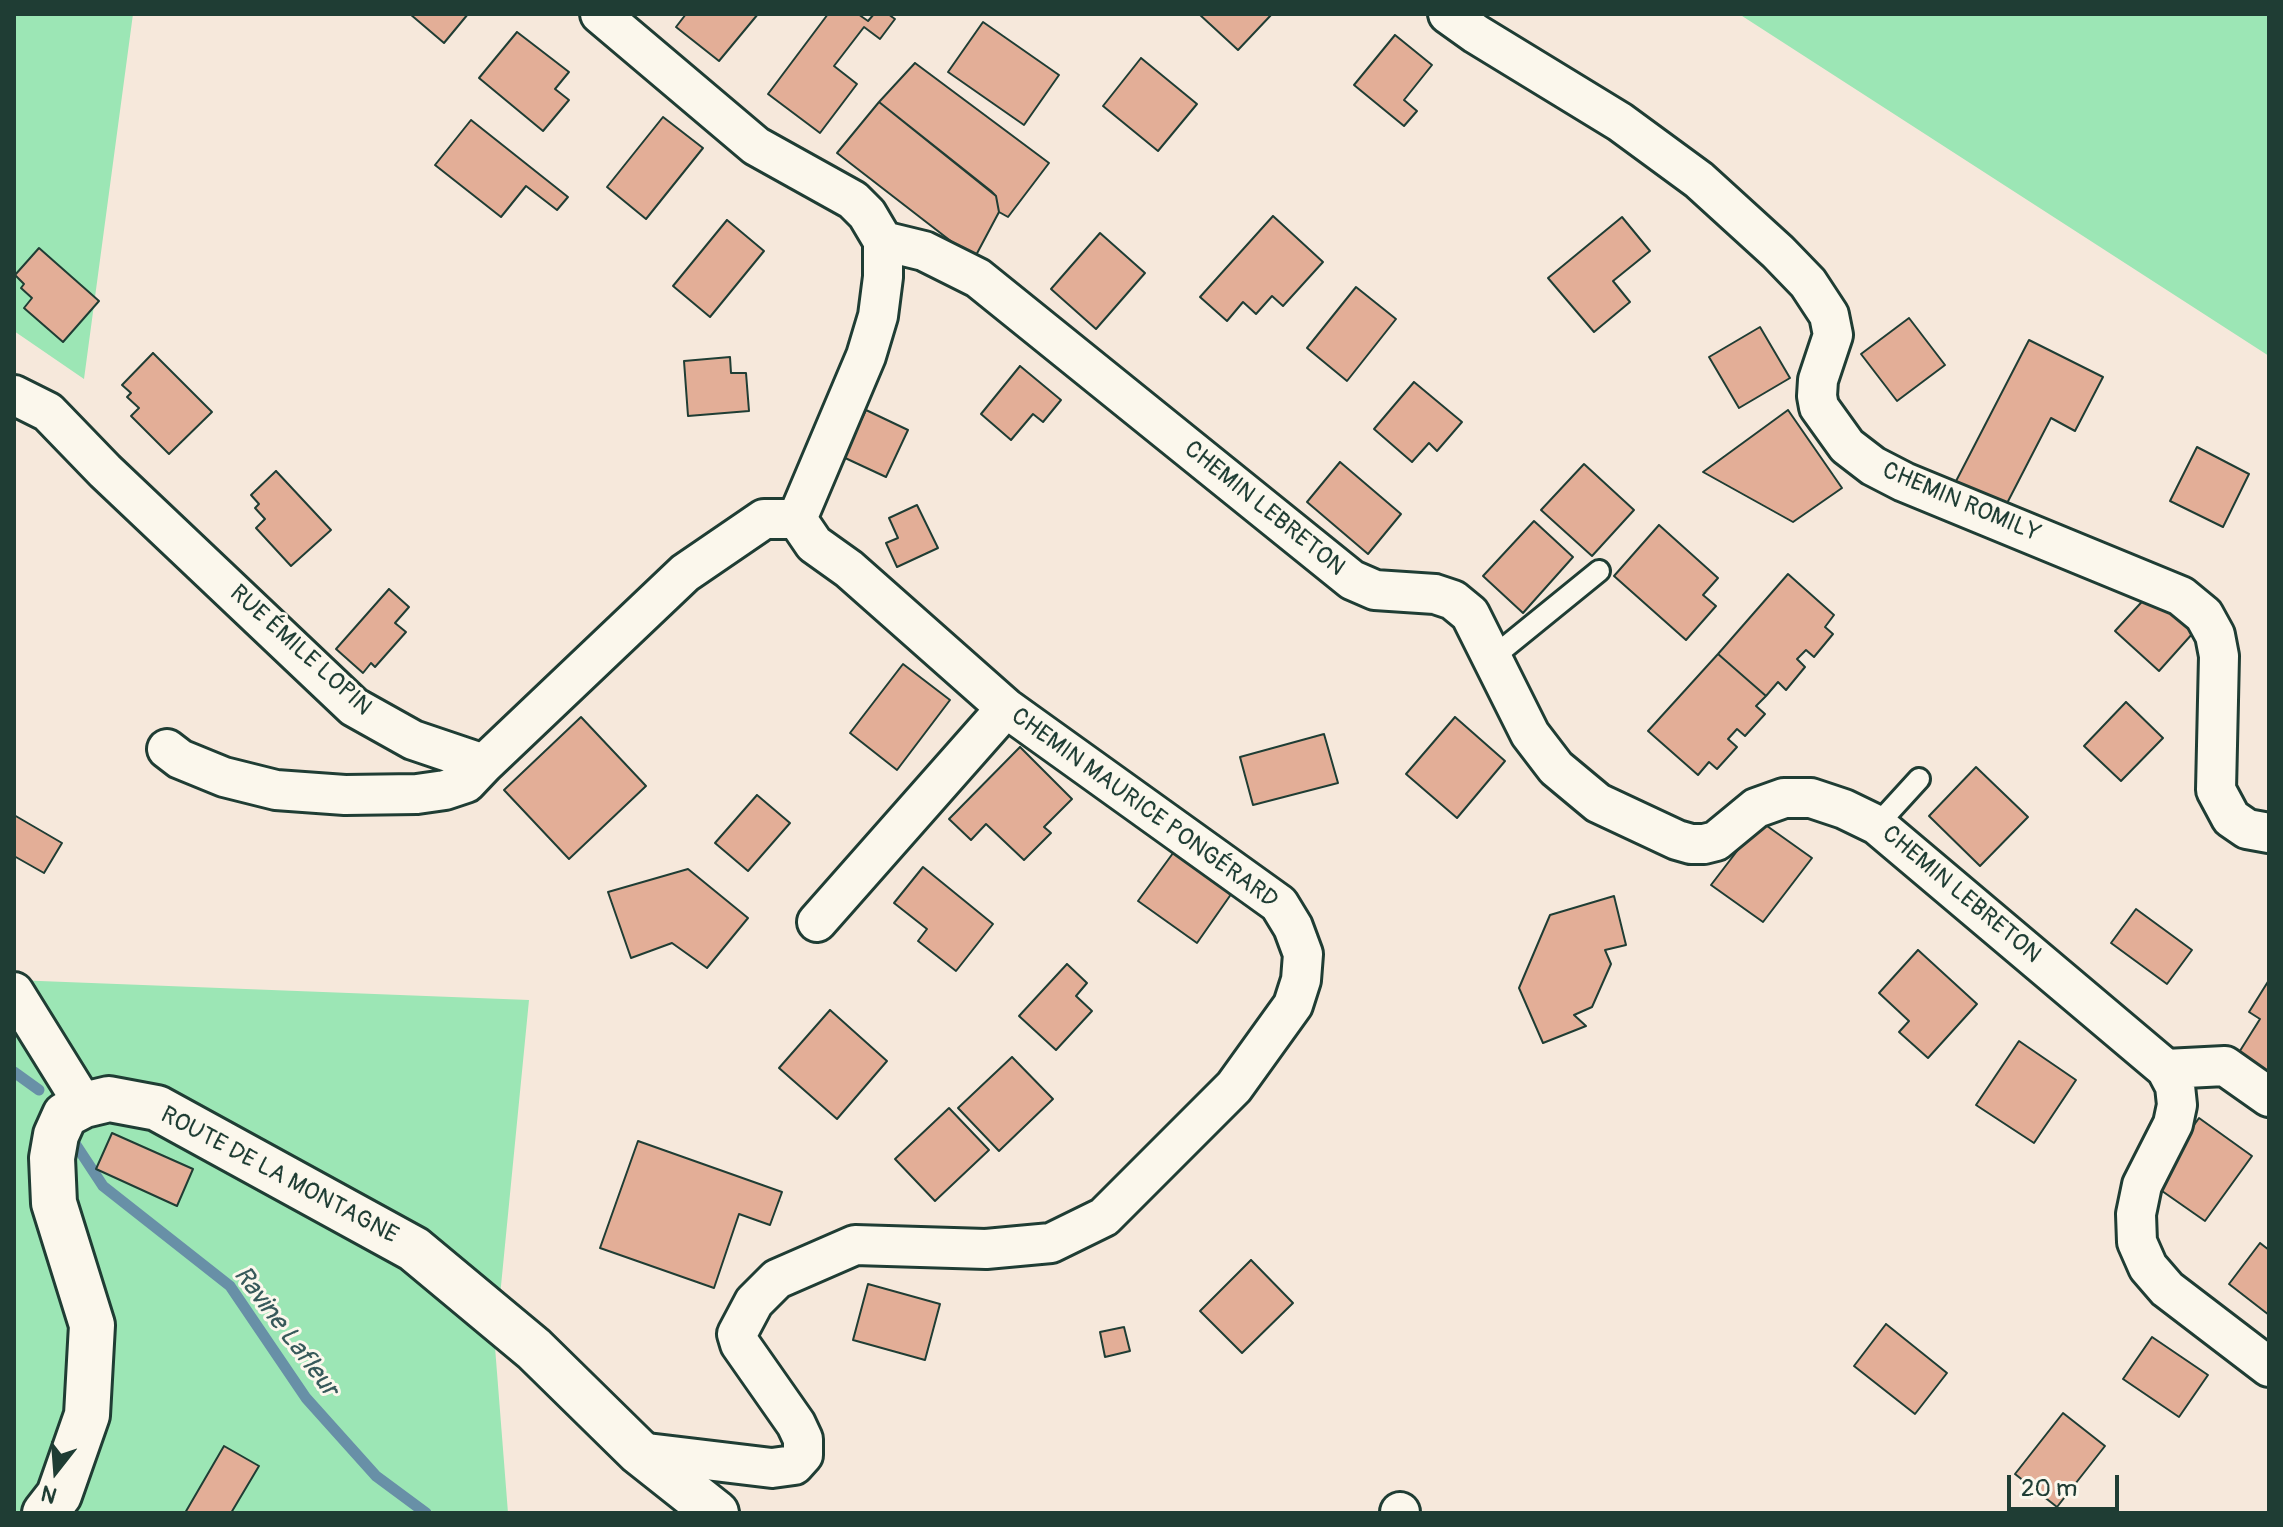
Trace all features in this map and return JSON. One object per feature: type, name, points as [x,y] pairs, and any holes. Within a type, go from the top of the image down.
[{"type":"main road","name":"ROUTE DE LA MONTAGNE","points":[[84,1105],[109,1099],[157,1108],[414,1249],[534,1349],[639,1452],[716,1513]]},
{"type":"main road","points":[[45,1513],[59,1495],[87,1415],[92,1325],[54,1203],[52,1158],[56,1135],[65,1115],[84,1105]]},
{"type":"street","points":[[167,749],[180,759],[237,780],[276,790],[345,795],[417,794],[466,783],[685,573],[764,519],[797,519],[866,356],[878,316],[883,241],[867,214],[853,200],[756,146],[600,14]]},
{"type":"street","name":"CHEMIN ROMILY","points":[[1448,14],[1620,122],[1699,180],[1808,283],[1829,315],[1833,335],[1818,380],[1817,396],[1827,420],[1847,446],[1873,466],[1904,482],[2181,596],[2204,615],[2215,635],[2219,656],[2216,790],[2231,818],[2247,829],[2269,833]]},
{"type":"street","name":"CHEMIN LEBRETON","points":[[883,241],[924,251],[978,278],[1352,580],[1375,590],[1435,594],[1453,600],[1470,614],[1530,734],[1556,768],[1598,803],[1677,840],[1704,844],[1716,841],[1756,808],[1784,798],[1811,798],[1844,809],[1877,825],[2166,1069]]},
{"type":"street","name":"RUE ÉMILE LOPIN","points":[[14,395],[48,412],[105,471],[354,707],[413,740],[484,764]]},
{"type":"street","name":"CHEMIN MAURICE PONGÉRARD","points":[[639,1452],[772,1468],[794,1465],[803,1455],[803,1439],[796,1424],[740,1344],[737,1334],[754,1302],[777,1279],[814,1260],[855,1245],[986,1249],[1051,1243],[1104,1217],[1234,1087],[1293,1005],[1301,980],[1303,954],[1293,927],[1279,904],[1006,708],[849,569],[814,544],[797,519]]},
{"type":"street","points":[[817,922],[1006,708]]},
{"type":"street","points":[[14,992],[84,1105]]},
{"type":"street","points":[[2269,1097],[2225,1066],[2166,1069],[2175,1086],[2177,1105],[2173,1124],[2142,1185],[2136,1214],[2137,1242],[2148,1267],[2167,1289],[2269,1367]]},
{"type":"lane","points":[[1492,658],[1599,571]]},
{"type":"lane","points":[[1877,825],[1919,779]]},
{"type":"green space","points":[[14,14],[133,14],[84,379],[14,331]]},
{"type":"green space","points":[[1739,14],[2269,14],[2269,356]]},
{"type":"green space","points":[[14,980],[529,1000],[495,1347],[508,1513],[14,1513]]},
{"type":"building","points":[[410,14],[468,14],[444,43]]},
{"type":"building","points":[[686,14],[758,14],[719,61],[676,27]]},
{"type":"building","points":[[828,14],[858,14],[868,21],[874,14],[888,14],[895,19],[880,39],[864,27],[834,66],[857,84],[820,133],[768,94]]},
{"type":"building","points":[[1199,14],[1272,14],[1238,50]]},
{"type":"building","points":[[983,22],[1059,75],[1024,125],[948,72]]},
{"type":"building","points":[[517,32],[569,72],[555,89],[569,100],[543,131],[479,78]]},
{"type":"building","points":[[1395,35],[1432,65],[1404,100],[1417,111],[1404,126],[1354,85]]},
{"type":"building","points":[[1141,58],[1197,104],[1158,151],[1103,106]]},
{"type":"building","points":[[915,63],[1049,163],[1008,217],[999,212],[996,196],[991,191],[879,102]]},
{"type":"building","points":[[879,102],[996,196],[999,212],[974,259],[837,153]]},
{"type":"building","points":[[663,117],[703,148],[646,219],[607,187]]},
{"type":"building","points":[[471,120],[568,197],[557,210],[526,186],[501,217],[435,165]]},
{"type":"building","points":[[1273,216],[1323,262],[1283,306],[1272,296],[1256,314],[1243,302],[1227,321],[1200,297]]},
{"type":"building","points":[[1622,217],[1650,251],[1613,281],[1630,302],[1594,332],[1548,278]]},
{"type":"building","points":[[727,220],[764,251],[710,317],[673,286]]},
{"type":"building","points":[[1100,233],[1145,273],[1096,329],[1051,289]]},
{"type":"building","points":[[39,248],[99,301],[63,342],[24,308],[32,298],[21,288],[24,284],[15,275]]},
{"type":"building","points":[[1356,287],[1396,319],[1347,381],[1307,348]]},
{"type":"building","points":[[1909,318],[1945,365],[1897,401],[1861,354]]},
{"type":"building","points":[[1760,327],[1790,378],[1739,408],[1709,357]]},
{"type":"building","points":[[2029,340],[2103,377],[2075,431],[2051,418],[2003,511],[1954,485]]},
{"type":"building","points":[[153,353],[212,412],[169,454],[131,416],[139,408],[127,397],[131,393],[122,385]]},
{"type":"building","points":[[730,357],[731,373],[746,373],[749,411],[688,416],[684,361]]},
{"type":"building","points":[[1020,366],[1061,400],[1043,422],[1033,414],[1011,440],[981,414]]},
{"type":"building","points":[[1414,382],[1462,422],[1437,451],[1429,443],[1412,462],[1374,429]]},
{"type":"building","points":[[866,410],[908,430],[886,477],[843,457]]},
{"type":"building","points":[[1788,410],[1842,488],[1793,522],[1703,472]]},
{"type":"building","points":[[2197,447],[2249,474],[2223,527],[2170,501]]},
{"type":"building","points":[[1340,462],[1401,514],[1368,554],[1307,502]]},
{"type":"building","points":[[1584,464],[1634,510],[1592,556],[1541,510]]},
{"type":"building","points":[[276,471],[331,530],[291,566],[256,528],[265,519],[255,508],[259,504],[251,495]]},
{"type":"building","points":[[917,505],[938,548],[897,567],[886,543],[898,538],[889,518]]},
{"type":"building","points":[[1534,521],[1573,557],[1523,613],[1483,576]]},
{"type":"building","points":[[1659,525],[1718,578],[1703,595],[1716,606],[1686,640],[1614,576]]},
{"type":"building","points":[[1788,574],[1834,615],[1825,627],[1833,634],[1814,657],[1806,650],[1797,659],[1805,667],[1786,690],[1778,682],[1766,696],[1718,654]]},
{"type":"building","points":[[389,589],[409,607],[395,623],[406,632],[375,667],[371,663],[363,673],[336,649]]},
{"type":"building","points":[[2150,593],[2193,633],[2159,671],[2115,631]]},
{"type":"building","points":[[1718,654],[1766,696],[1756,706],[1765,714],[1745,736],[1737,729],[1728,739],[1737,747],[1717,769],[1709,762],[1698,775],[1648,731]]},
{"type":"building","points":[[903,664],[950,700],[897,770],[850,733]]},
{"type":"building","points":[[2126,702],[2163,738],[2121,781],[2084,746]]},
{"type":"building","points":[[581,717],[646,786],[569,859],[504,790]]},
{"type":"building","points":[[1455,717],[1505,761],[1457,818],[1406,774]]},
{"type":"building","points":[[1324,734],[1338,783],[1253,805],[1240,757]]},
{"type":"building","points":[[1020,747],[1072,799],[1044,827],[1051,833],[1024,860],[986,824],[971,840],[949,819]]},
{"type":"building","points":[[1976,767],[2028,817],[1980,866],[1929,816]]},
{"type":"building","points":[[757,795],[790,823],[748,871],[715,843]]},
{"type":"building","points":[[14,815],[62,843],[44,873],[14,856]]},
{"type":"building","points":[[1760,821],[1812,858],[1763,922],[1711,885]]},
{"type":"building","points":[[1176,849],[1234,890],[1197,943],[1138,901]]},
{"type":"building","points":[[923,867],[993,924],[956,971],[918,941],[927,929],[894,903]]},
{"type":"building","points":[[688,869],[748,918],[707,968],[672,943],[631,958],[608,892]]},
{"type":"building","points":[[1614,896],[1626,945],[1605,950],[1611,964],[1592,1007],[1574,1015],[1586,1026],[1543,1043],[1519,988],[1550,915]]},
{"type":"building","points":[[2136,909],[2192,950],[2167,984],[2111,943]]},
{"type":"building","points":[[1918,950],[1977,1004],[1928,1058],[1899,1032],[1909,1021],[1879,993]]},
{"type":"building","points":[[1067,964],[1087,983],[1076,996],[1092,1011],[1056,1050],[1019,1016]]},
{"type":"building","points":[[2269,980],[2269,1073],[2238,1054],[2260,1019],[2249,1012]]},
{"type":"building","points":[[830,1010],[887,1061],[837,1119],[779,1068]]},
{"type":"building","points":[[2019,1041],[2076,1080],[2034,1143],[1976,1105]]},
{"type":"building","points":[[1012,1057],[1053,1099],[999,1151],[958,1108]]},
{"type":"building","points":[[949,1108],[989,1150],[935,1201],[895,1159]]},
{"type":"building","points":[[2199,1118],[2252,1156],[2205,1221],[2152,1184]]},
{"type":"building","points":[[112,1133],[193,1169],[177,1206],[96,1169]]},
{"type":"building","points":[[638,1141],[782,1192],[770,1225],[739,1214],[714,1288],[600,1248]]},
{"type":"building","points":[[2260,1243],[2269,1250],[2269,1315],[2229,1284]]},
{"type":"building","points":[[1251,1260],[1293,1303],[1242,1353],[1200,1311]]},
{"type":"building","points":[[868,1284],[940,1304],[925,1360],[853,1340]]},
{"type":"building","points":[[1886,1324],[1947,1373],[1915,1414],[1854,1366]]},
{"type":"building","points":[[1124,1327],[1130,1351],[1105,1357],[1100,1332]]},
{"type":"building","points":[[2152,1337],[2208,1375],[2179,1417],[2123,1379]]},
{"type":"building","points":[[2063,1413],[2105,1446],[2057,1507],[2015,1474]]},
{"type":"building","points":[[224,1446],[259,1466],[231,1513],[185,1513]]},
{"type":"waterway","name":"Ravine Lafleur","points":[[14,1072],[39,1090]]},
{"type":"waterway","name":"Ravine Lafleur","points":[[76,1145],[103,1186],[230,1286],[306,1398],[376,1476],[426,1513]]}]
